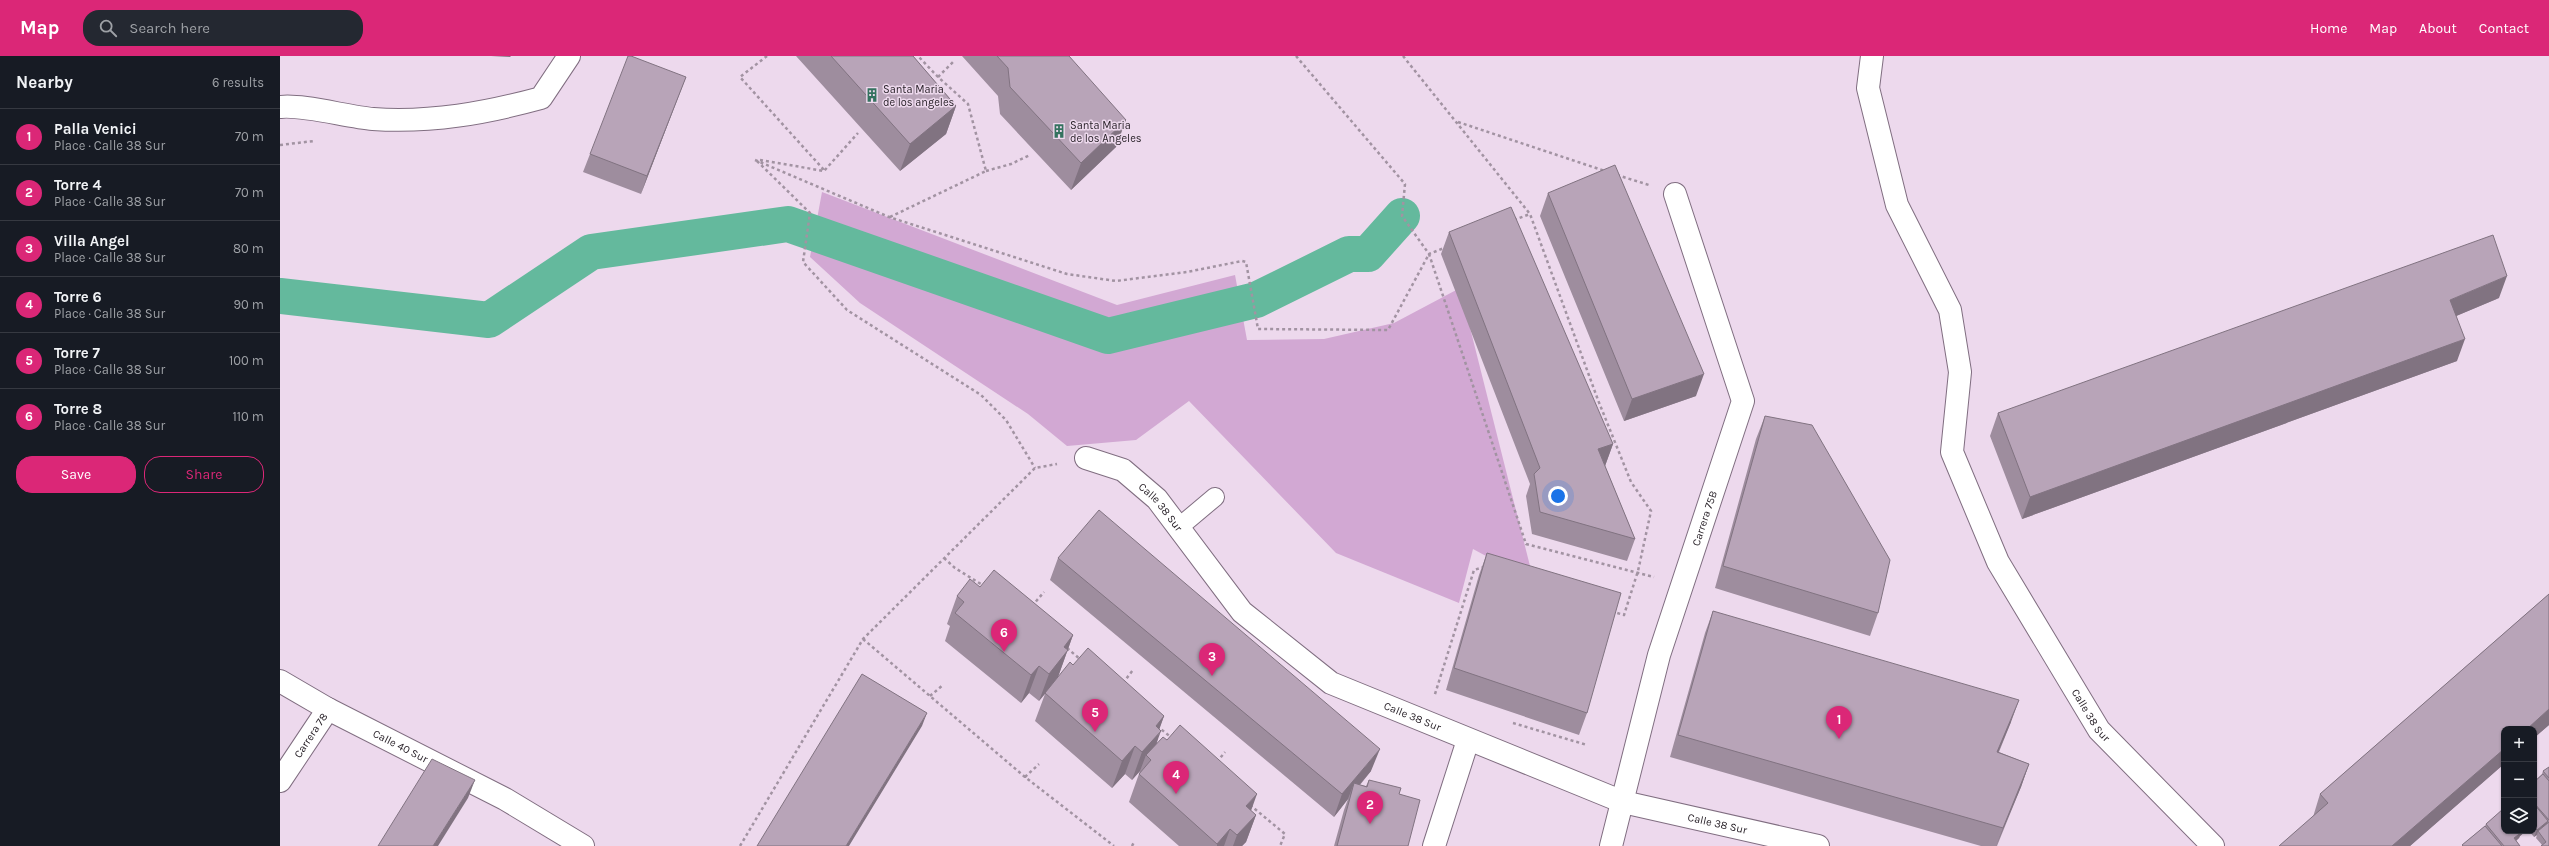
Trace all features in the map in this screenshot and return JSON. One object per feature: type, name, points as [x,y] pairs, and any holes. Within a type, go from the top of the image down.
[{"type":"street","points":[[280,107],[374,119],[453,117],[492,111],[541,98],[568,56]]},
{"type":"street","name":"Calle 38 Sur","points":[[1872,56],[1868,88],[1897,205],[1950,310],[1960,372],[1952,452],[1998,562],[2099,730],[2213,846]]},
{"type":"street","name":"Carrera 75B","points":[[1611,846],[1659,655],[1742,401],[1675,194]]},
{"type":"street","name":"Calle 38 Sur","points":[[1086,458],[1123,470],[1157,500],[1242,612],[1331,683],[1623,802],[1818,846]]},
{"type":"street","name":"Calle 40 Sur","points":[[280,682],[328,709],[505,799],[583,846]]},
{"type":"street","name":"Carrera 78","points":[[280,781],[328,709]]},
{"type":"street","points":[[1434,846],[1468,740]]},
{"type":"lane","points":[[1178,528],[1215,497]]},
{"type":"path","points":[[767,56],[740,77],[824,170]]},
{"type":"path","points":[[918,56],[938,77],[968,104],[986,171]]},
{"type":"path","points":[[1296,56],[1406,184],[1402,216],[1429,254],[1526,544],[1626,571],[1638,571],[1682,588]]},
{"type":"path","points":[[1403,56],[1458,122],[1530,214],[1600,406],[1631,482],[1651,511],[1638,571],[1624,615],[1609,610]]},
{"type":"path","points":[[938,77],[954,61]]},
{"type":"path","points":[[1458,122],[1607,171]]},
{"type":"path","points":[[824,170],[858,134]]},
{"type":"path","points":[[889,217],[986,171],[1011,164],[1030,155]]},
{"type":"path","points":[[755,160],[824,170]]},
{"type":"path","points":[[740,846],[863,639],[1035,468],[1006,420],[982,395],[847,310],[803,262],[810,213],[755,160]]},
{"type":"path","points":[[755,160],[889,217],[1067,274],[1116,281],[1187,272],[1242,261],[1246,262],[1258,329],[1388,330],[1429,254],[1451,246]]},
{"type":"path","points":[[1615,174],[1675,194]]},
{"type":"path","points":[[1508,223],[1530,214]]},
{"type":"path","points":[[944,558],[955,568],[988,588]]},
{"type":"path","points":[[1433,700],[1474,570],[1482,566],[1490,569]]},
{"type":"path","points":[[1031,607],[1044,592]]},
{"type":"path","points":[[863,639],[1025,777],[1114,846]]},
{"type":"path","points":[[1062,644],[1086,665]]},
{"type":"path","points":[[1120,686],[1133,670]]},
{"type":"path","points":[[930,696],[943,685]]},
{"type":"path","points":[[1152,721],[1175,741]]},
{"type":"path","points":[[1506,721],[1588,745]]},
{"type":"path","points":[[1216,764],[1225,752]]},
{"type":"path","points":[[1025,777],[1039,764]]},
{"type":"path","points":[[1245,800],[1285,834],[1280,846]]},
{"type":"path","points":[[1132,846],[1134,842]]},
{"type":"shaded area","points":[[822,192],[1117,305],[1235,275],[1247,340],[1324,339],[1394,323],[1460,288],[1530,566],[1527,578],[1473,549],[1459,603],[1336,553],[1189,401],[1136,440],[1067,446],[1028,414],[860,303],[810,257]]},
{"type":"building","points":[[628,56],[686,77],[647,176],[590,154]]},
{"type":"building","points":[[831,56],[913,56],[956,106],[910,144]]},
{"type":"building","points":[[997,56],[1069,56],[1126,120],[1081,163],[1010,87],[1008,68]]},
{"type":"building","points":[[1615,165],[1704,374],[1632,399],[1548,193]]},
{"type":"building","points":[[1511,207],[1613,444],[1598,449],[1635,539],[1540,512],[1534,474],[1540,468],[1449,232]]},
{"type":"building","points":[[2493,235],[2507,276],[2450,300],[2465,339],[2030,497],[1998,413]]},
{"type":"building","points":[[1765,416],[1812,425],[1890,560],[1878,613],[1723,566]]},
{"type":"building","points":[[1099,510],[1380,749],[1342,794],[1058,558]]},
{"type":"building","points":[[1487,553],[1621,593],[1587,713],[1454,668]]},
{"type":"building","points":[[994,570],[1073,635],[1064,647],[1068,650],[1049,674],[1039,666],[1031,675],[955,613],[964,602],[957,596],[970,579],[980,587]]},
{"type":"building","points":[[2549,594],[2549,709],[2530,726],[2501,726],[2501,752],[2392,846],[2279,846],[2328,803],[2320,794]]},
{"type":"building","points":[[1713,611],[2019,700],[1997,752],[2029,764],[2003,828],[1678,735]]},
{"type":"building","points":[[1088,648],[1164,716],[1156,726],[1161,731],[1142,752],[1135,746],[1122,761],[1045,693],[1070,662],[1073,665]]},
{"type":"building","points":[[862,674],[927,713],[846,846],[757,846]]},
{"type":"building","points":[[1180,725],[1257,794],[1246,806],[1256,815],[1237,835],[1230,829],[1217,844],[1139,774],[1151,760],[1146,755],[1163,737],[1167,740]]},
{"type":"building","points":[[432,759],[475,780],[433,846],[378,846]]},
{"type":"building","points":[[2549,767],[2549,778],[2543,771]]},
{"type":"building","points":[[2543,774],[2549,781],[2549,820],[2537,806],[2537,779]]},
{"type":"building","points":[[1369,780],[1401,788],[1399,794],[1420,800],[1408,846],[1337,846],[1354,783],[1367,787]]},
{"type":"building","points":[[2537,808],[2548,821],[2537,830]]},
{"type":"building","points":[[2501,811],[2501,834],[2519,834],[2514,838],[2520,846],[2504,846],[2486,824]]},
{"type":"building","points":[[2549,822],[2549,846],[2541,846],[2546,842],[2538,831]]},
{"type":"building","points":[[2485,826],[2502,846],[2462,845]]},
{"type":"waterway","points":[[280,296],[489,320],[591,252],[788,224],[1108,336],[1256,300],[1349,254],[1368,254],[1402,216]]},
{"type":"place","name":"Santa Maria de los angeles","points":[[872,95]]},
{"type":"place","name":"Santa Maria de los Angeles","points":[[1059,131]]},
{"type":"place","name":"Torre 8","points":[[1004,652]]},
{"type":"place","name":"Villa Angel","points":[[1212,676]]},
{"type":"place","name":"Torre 7","points":[[1095,732]]},
{"type":"place","name":"Palla Venici","points":[[1839,739]]},
{"type":"place","name":"Torre 6","points":[[1176,794]]},
{"type":"place","name":"Torre 4","points":[[1370,824]]}]
